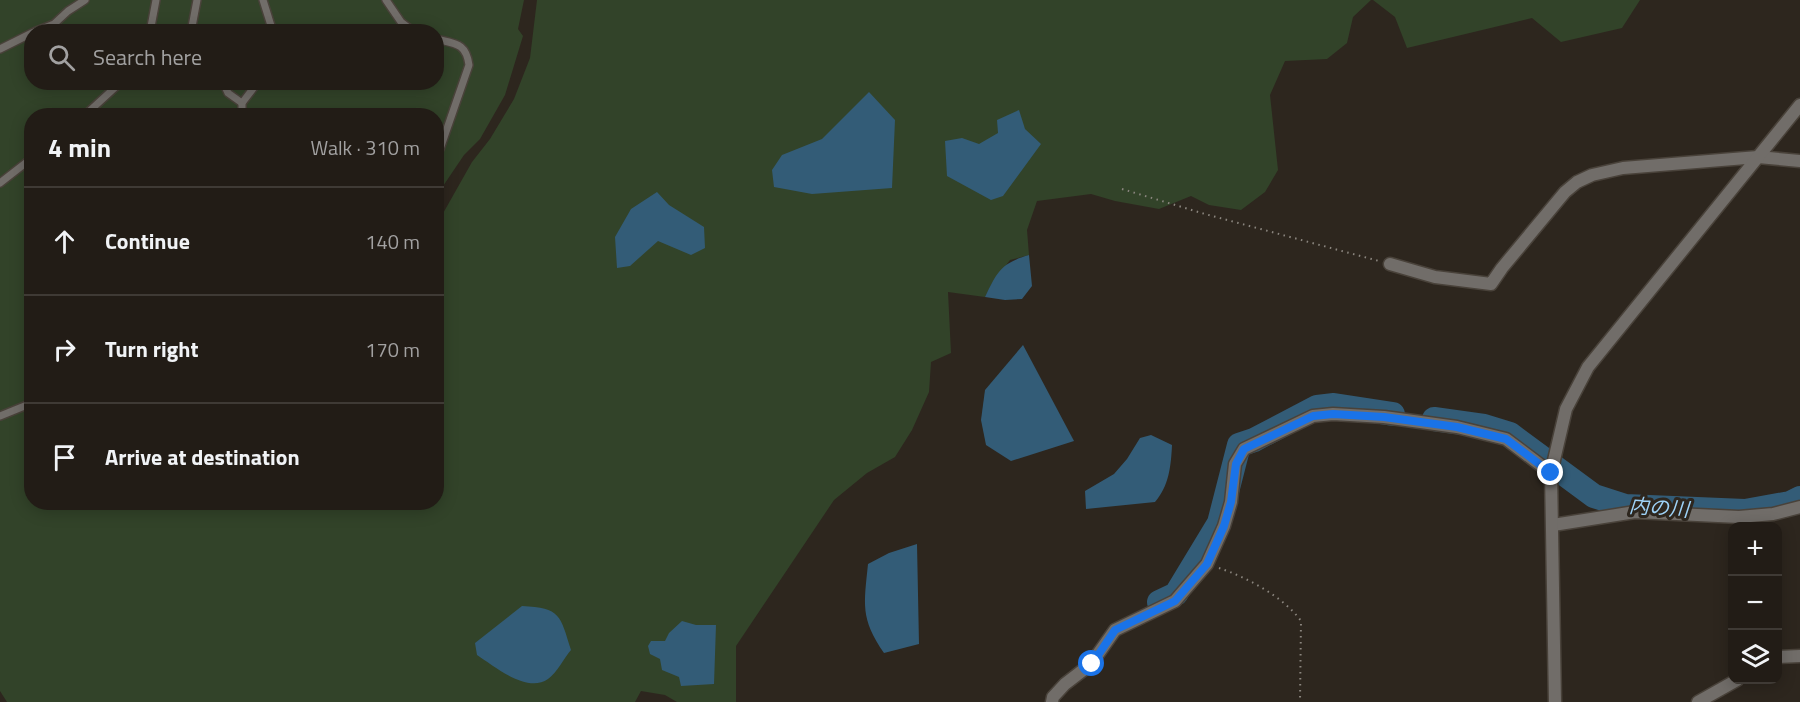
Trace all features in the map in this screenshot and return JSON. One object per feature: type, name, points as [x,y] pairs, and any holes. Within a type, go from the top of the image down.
[{"type":"street","points":[[1555,702],[1551,473],[1566,409],[1588,367],[1800,105]]},
{"type":"street","points":[[1390,264],[1435,277],[1491,284],[1565,192],[1577,182],[1592,175],[1623,168],[1758,157],[1800,161]]},
{"type":"street","points":[[1052,702],[1053,697],[1065,684],[1092,664],[1115,630],[1175,601],[1207,564],[1224,526],[1231,502],[1236,464],[1244,449],[1313,416],[1333,414],[1384,417],[1457,427],[1506,439],[1551,473]]},
{"type":"street","points":[[1553,525],[1635,512],[1739,517],[1773,514],[1800,507]]},
{"type":"street","points":[[1782,657],[1800,656]]},
{"type":"street","points":[[1698,702],[1730,684]]},
{"type":"lane","points":[[54,24],[85,0]]},
{"type":"lane","points":[[152,24],[156,0]]},
{"type":"lane","points":[[192,24],[197,0]]},
{"type":"lane","points":[[263,0],[270,24]]},
{"type":"lane","points":[[386,0],[404,24]]},
{"type":"lane","points":[[0,49],[24,37]]},
{"type":"lane","points":[[444,41],[459,44],[467,53],[469,65],[444,137]]},
{"type":"lane","points":[[93,108],[112,90]]},
{"type":"lane","points":[[227,90],[242,103]]},
{"type":"lane","points":[[242,108],[242,103],[252,90]]},
{"type":"lane","points":[[0,183],[24,164]]},
{"type":"lane","points":[[0,416],[24,406]]},
{"type":"path","points":[[1122,189],[1390,264]]},
{"type":"path","points":[[1207,564],[1242,576],[1293,611],[1301,621],[1300,702]]},
{"type":"green space","points":[[0,0],[524,0],[518,29],[523,36],[505,95],[480,139],[464,155],[444,185],[444,108],[24,108],[24,510],[444,510],[444,212],[472,162],[490,139],[514,99],[530,58],[537,0],[1371,0],[1353,17],[1347,43],[1327,59],[1285,61],[1270,95],[1278,170],[1265,192],[1241,210],[1209,205],[1191,196],[1159,209],[1091,194],[1037,201],[1027,230],[1029,255],[1010,260],[985,297],[948,292],[951,353],[931,362],[929,392],[912,430],[895,457],[867,473],[834,500],[736,646],[736,702],[677,702],[665,695],[641,691],[635,702],[7,702],[0,691]]},
{"type":"green space","points":[[1373,0],[1640,0],[1622,28],[1561,42],[1532,18],[1407,48],[1395,17]]},
{"type":"water","points":[[869,92],[895,120],[892,188],[812,194],[774,187],[772,170],[782,155],[822,139]]},
{"type":"water","points":[[1019,110],[1025,129],[1041,144],[1003,196],[991,200],[947,176],[945,141],[962,138],[979,144],[998,133],[997,120]]},
{"type":"water","points":[[657,192],[669,205],[704,227],[705,248],[691,255],[658,241],[630,266],[617,268],[615,237],[631,209]]},
{"type":"water","points":[[1029,255],[1032,286],[1022,299],[1005,300],[985,297],[993,281],[1006,265]]},
{"type":"water","points":[[1023,345],[1074,441],[1011,461],[986,445],[981,420],[985,390]]},
{"type":"water","points":[[1151,435],[1172,445],[1166,482],[1155,502],[1086,509],[1085,491],[1114,474],[1140,438]]},
{"type":"water","points":[[917,544],[919,644],[884,653],[867,620],[865,590],[868,564],[889,553]]},
{"type":"water","points":[[522,606],[545,609],[557,616],[571,650],[551,676],[540,683],[530,683],[511,677],[477,655],[475,643]]},
{"type":"water","points":[[682,621],[696,625],[716,625],[714,684],[681,686],[679,677],[662,670],[660,659],[650,654],[648,646],[651,641],[665,641],[669,633]]},
{"type":"waterway","name":"内の川","points":[[1159,602],[1176,594],[1219,523],[1239,445],[1254,440],[1317,407],[1334,405],[1393,414]]},
{"type":"waterway","name":"内の川","points":[[1434,419],[1484,426],[1510,434],[1594,496],[1625,506],[1745,511],[1790,503],[1800,498]]},
{"type":"route","points":[[1092,664],[1101,654],[1115,630],[1175,601],[1207,564],[1224,526],[1231,502],[1236,464],[1244,449],[1313,416],[1333,414],[1384,417],[1457,427],[1506,439],[1551,473]]}]
